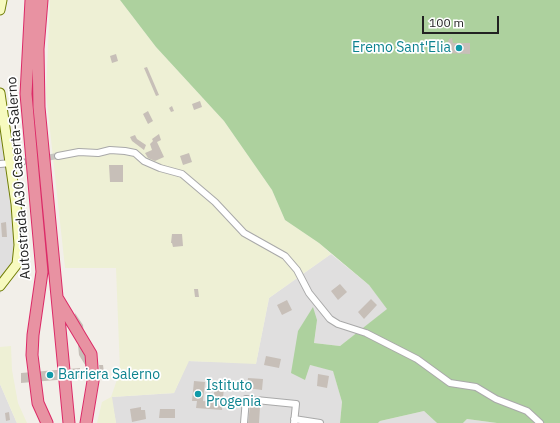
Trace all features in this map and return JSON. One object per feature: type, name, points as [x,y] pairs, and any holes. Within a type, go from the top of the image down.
[{"type":"highway","name":"Autostrada A30 Caserta-Salerno","points":[[30,0],[26,94],[42,272],[33,335],[32,355],[38,403],[47,423]]},
{"type":"highway","name":"Autostrada A30 Caserta-Salerno","points":[[42,0],[38,49],[39,107],[69,423]]},
{"type":"highway","points":[[57,297],[91,354],[93,381],[86,423]]},
{"type":"main road","points":[[0,10],[2,0]]},
{"type":"main road","points":[[0,93],[5,164],[16,204],[19,253],[17,264],[0,286]]},
{"type":"street","points":[[58,156],[79,152],[98,153],[110,150],[125,151],[135,153],[144,161],[160,168],[182,174],[216,202],[244,233],[285,256],[297,270],[309,293],[330,319],[338,324],[366,332],[417,359],[450,383],[476,387],[496,399],[527,411],[540,423]]},
{"type":"street","points":[[5,164],[22,162]]},
{"type":"street","points":[[244,423],[246,399],[296,404],[294,421],[320,423]]},
{"type":"shaded area","points":[[8,113],[23,252],[0,294],[0,114]]},
{"type":"shaded area","points":[[331,254],[369,285],[388,309],[340,346],[314,343],[317,320],[310,365],[333,370],[342,402],[340,423],[116,423],[111,397],[174,393],[188,361],[256,363],[269,298]]},
{"type":"shaded area","points":[[0,384],[16,421],[17,423],[0,423]]},
{"type":"shaded area","points":[[424,411],[437,423],[378,423],[380,421]]},
{"type":"shaded area","points":[[467,419],[497,423],[463,423]]},
{"type":"green space","points":[[50,0],[120,0],[156,47],[224,121],[272,190],[285,220],[319,243],[331,254],[269,298],[256,364],[189,361],[174,393],[112,397],[116,423],[97,423],[102,402],[111,397],[120,371],[116,268],[65,268],[46,93]]},
{"type":"green space","points":[[120,0],[560,0],[560,423],[497,423],[467,419],[463,423],[437,423],[424,411],[380,421],[378,423],[340,423],[342,402],[333,371],[310,365],[305,380],[291,373],[298,331],[313,307],[317,320],[314,343],[340,346],[387,309],[369,285],[319,243],[285,220],[272,190],[224,121],[156,47]]},
{"type":"green space","points":[[11,346],[12,370],[18,403],[27,423],[17,423],[0,384],[0,347]]},
{"type":"building","points":[[452,38],[453,43],[470,43],[470,54],[448,53],[448,42],[449,39]]},
{"type":"building","points":[[116,54],[118,61],[112,63],[110,56]]},
{"type":"building","points":[[147,67],[159,95],[156,96],[144,68]]},
{"type":"building","points":[[200,101],[202,107],[194,110],[192,104]]},
{"type":"building","points":[[172,106],[174,111],[171,112],[169,108]]},
{"type":"building","points":[[148,111],[153,121],[148,124],[143,114]]},
{"type":"building","points":[[159,134],[161,140],[157,142],[164,157],[155,161],[148,158],[145,153],[152,150],[150,144],[153,141],[152,139]]},
{"type":"building","points":[[135,135],[137,139],[146,145],[144,150],[132,141],[130,137]]},
{"type":"building","points":[[189,153],[192,162],[183,165],[180,156]]},
{"type":"building","points":[[109,165],[123,165],[123,182],[110,182]]},
{"type":"building","points":[[6,222],[7,237],[2,237],[1,223]]},
{"type":"building","points":[[172,234],[182,234],[183,246],[173,247],[171,243]]},
{"type":"building","points":[[340,284],[347,292],[338,300],[331,291]]},
{"type":"building","points":[[194,289],[198,289],[199,297],[195,297]]},
{"type":"building","points":[[371,299],[377,305],[364,319],[358,312]]},
{"type":"building","points":[[287,300],[292,310],[282,315],[277,305]]},
{"type":"building","name":"Barriera Salerno","points":[[75,313],[83,325],[87,368],[79,355]]},
{"type":"building","points":[[266,356],[281,359],[279,368],[264,365]]},
{"type":"building","points":[[99,365],[103,365],[105,380],[101,380]]},
{"type":"building","name":"Barriera Salerno","points":[[80,368],[80,378],[21,383],[21,373]]},
{"type":"building","points":[[318,374],[329,376],[327,388],[317,386]]},
{"type":"building","points":[[248,378],[263,379],[262,390],[247,388]]},
{"type":"building","name":"Istituto Progenia","points":[[194,381],[205,382],[203,401],[213,402],[215,386],[224,387],[222,410],[196,408],[197,401],[192,401]]},
{"type":"building","points":[[250,406],[260,407],[259,423],[248,423]]},
{"type":"building","points":[[141,407],[141,410],[145,410],[146,419],[132,422],[130,409]]},
{"type":"building","points":[[160,409],[175,409],[175,418],[159,418]]},
{"type":"building","points":[[9,412],[10,420],[6,421],[5,413]]},
{"type":"tunnel","points":[[22,162],[58,156]]},
{"type":"place","name":"Eremo Sant'Elia","points":[[459,48]]},
{"type":"place","name":"Barriera Salerno","points":[[50,375]]},
{"type":"place","name":"Istituto Progenia","points":[[198,394]]}]
